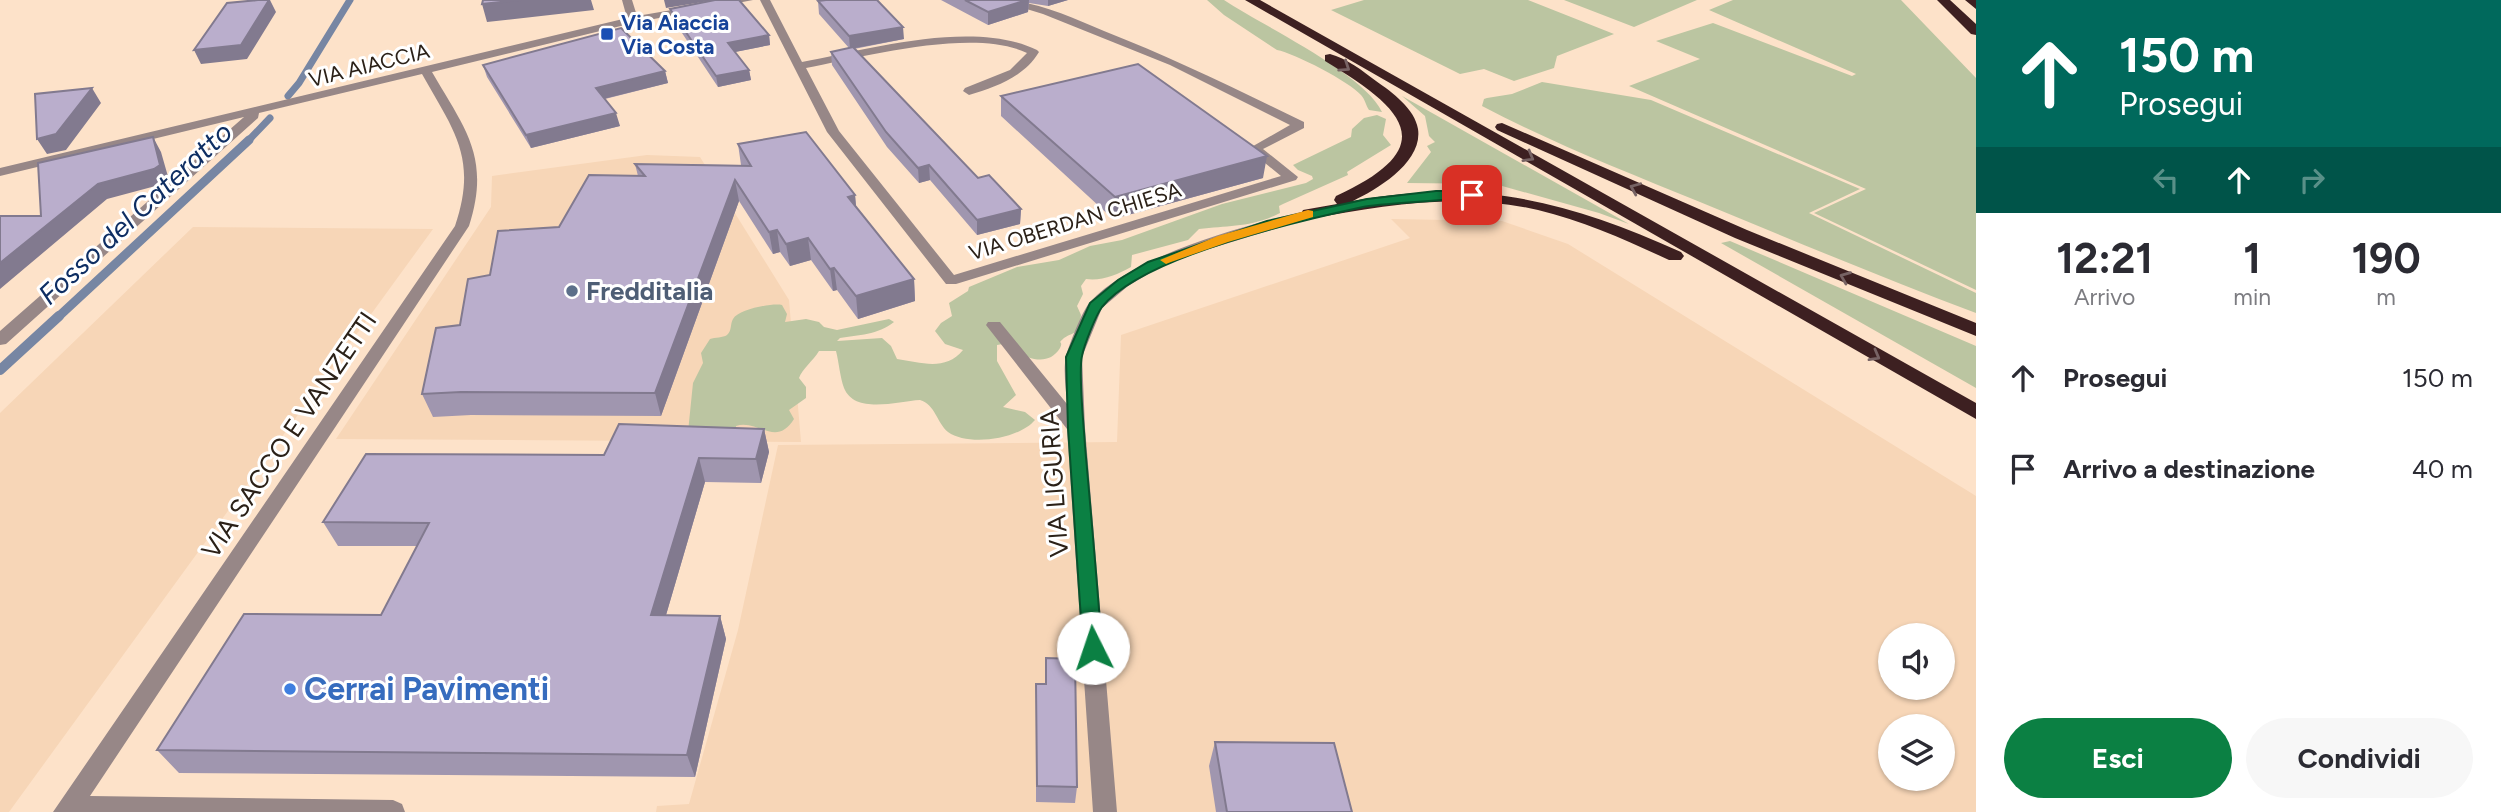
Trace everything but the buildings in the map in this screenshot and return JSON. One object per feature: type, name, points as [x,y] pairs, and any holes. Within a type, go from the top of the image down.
[{"type":"highway","points":[[1250,0],[1364,62],[1976,412]]},
{"type":"highway","points":[[1250,0],[1270,18],[1379,91],[1408,120],[1407,146],[1387,173],[1359,192],[1308,214]]},
{"type":"highway","points":[[1943,0],[1976,32]]},
{"type":"highway","points":[[1971,0],[1976,5]]},
{"type":"highway","points":[[1364,62],[1593,170],[1976,330]]},
{"type":"highway","points":[[1308,214],[1367,202],[1436,195],[1500,197],[1553,207],[1633,235],[1852,343]]},
{"type":"street","points":[[627,0],[633,20]]},
{"type":"street","name":"VIA AIACCIA","points":[[0,172],[256,113],[633,20],[748,0]]},
{"type":"street","name":"VIA OBERDAN CHIESA","points":[[765,0],[833,132],[951,281],[1291,177],[1254,149],[1300,125],[1174,63],[1047,12],[1002,0]]},
{"type":"street","points":[[797,66],[971,38],[1018,43],[1033,52],[1026,63],[1009,75],[969,91]]},
{"type":"street","name":"VIA SACCO E VANZETTI","points":[[67,809],[462,226],[474,191],[474,173],[468,147],[426,71]]},
{"type":"street","points":[[0,340],[256,113]]},
{"type":"street","name":"VIA LIGURIA","points":[[1105,812],[1076,428],[1074,357],[1095,306],[1122,283],[1153,265],[1223,239],[1308,214]]},
{"type":"street","points":[[994,324],[1076,428]]},
{"type":"street","points":[[67,809],[393,812]]},
{"type":"shaded area","points":[[647,155],[700,157],[789,300],[801,442],[336,439],[491,207],[492,176]]},
{"type":"shaded area","points":[[1391,219],[1502,221],[1568,244],[1976,496],[1976,812],[656,812],[657,806],[689,804],[738,630],[778,445],[1117,442],[1121,335],[1410,238]]},
{"type":"shaded area","points":[[193,227],[433,229],[9,812],[0,812],[0,413]]},
{"type":"green space","points":[[1207,0],[1224,0],[1311,51],[1355,82],[1372,97],[1382,112],[1369,110],[1364,98],[1355,89],[1308,62],[1277,50],[1224,15]]},
{"type":"green space","points":[[1364,0],[1528,0],[1614,34],[1557,56],[1554,68],[1514,81],[1484,69],[1460,74],[1331,10]]},
{"type":"green space","points":[[1564,0],[1697,0],[1634,27]]},
{"type":"green space","points":[[1733,0],[1901,0],[1976,78],[1976,290],[1814,213],[1866,189],[1629,86],[1700,59],[1656,41],[1713,23],[1852,76],[1856,74],[1709,10]]},
{"type":"green space","points":[[1542,82],[1651,100],[1860,189],[1809,213],[1976,293],[1976,313],[1617,168],[1482,106],[1484,99],[1512,94]]},
{"type":"green space","points":[[1402,96],[1629,224],[1495,184],[1407,183],[1431,152],[1427,146],[1435,142],[1429,136],[1425,116]]},
{"type":"green space","points":[[1377,115],[1386,119],[1383,135],[1391,145],[1347,172],[1348,175],[1279,206],[1280,213],[1269,218],[1249,224],[1199,229],[1188,240],[1132,255],[1131,267],[1120,273],[1104,278],[1086,279],[1081,286],[1083,294],[1077,306],[1081,315],[1079,329],[1060,342],[1060,348],[1054,355],[1032,358],[1003,344],[997,345],[997,361],[1016,395],[1003,407],[1025,412],[1035,420],[1018,432],[981,440],[957,437],[941,424],[929,405],[920,400],[878,405],[857,401],[844,388],[836,351],[819,351],[799,378],[806,387],[806,398],[789,410],[794,419],[787,427],[774,432],[752,426],[736,426],[736,443],[688,432],[693,383],[703,363],[701,353],[710,339],[723,337],[730,332],[733,319],[742,312],[764,306],[782,305],[787,314],[785,322],[806,319],[837,330],[889,319],[894,322],[881,330],[840,338],[837,341],[882,338],[891,346],[897,359],[932,364],[948,361],[963,350],[945,344],[935,331],[952,316],[949,303],[968,291],[969,287],[1017,267],[1059,260],[1090,246],[1122,240],[1222,204],[1306,183],[1313,179],[1312,176],[1293,165],[1351,137],[1352,129],[1364,118]]},
{"type":"green space","points":[[1730,241],[1976,346],[1976,388],[1721,243]]},
{"type":"waterway","name":"Fosso del Cateratto","points":[[288,96],[299,83],[350,0]]},
{"type":"waterway","name":"Fosso del Cateratto","points":[[248,141],[270,118]]},
{"type":"waterway","name":"Fosso del Cateratto","points":[[57,318],[248,141]]},
{"type":"waterway","name":"Fosso del Cateratto","points":[[0,370],[59,316]]},
{"type":"slow traffic","points":[[1166,260],[1223,239],[1308,214]]},
{"type":"place","name":"Via Aiaccia Via Costa","points":[[607,34]]},
{"type":"place","name":"Fredditalia","points":[[572,291]]},
{"type":"place","name":"Cerrai Pavimenti","points":[[290,689]]},
{"type":"route","points":[[1093,648],[1076,428],[1074,357],[1095,306],[1122,283],[1153,265],[1272,224],[1367,202],[1436,195],[1472,195]]}]
